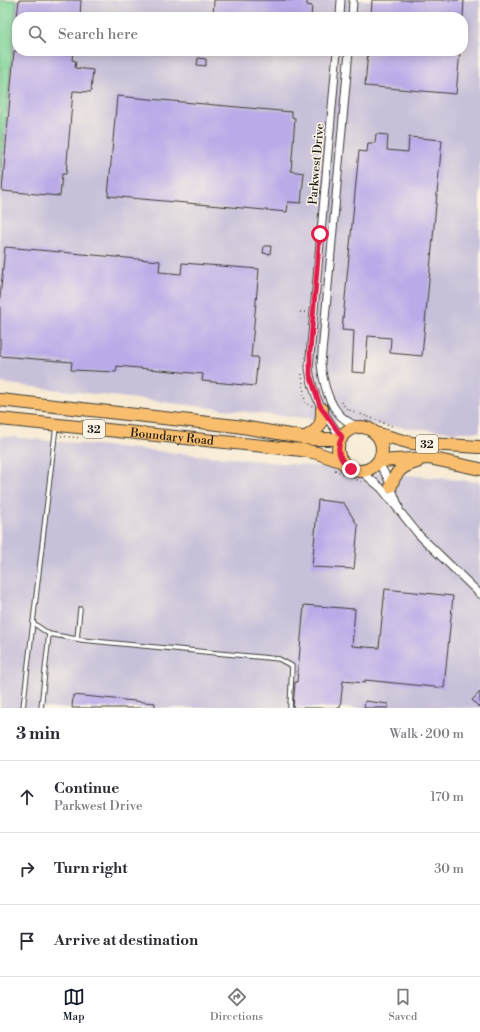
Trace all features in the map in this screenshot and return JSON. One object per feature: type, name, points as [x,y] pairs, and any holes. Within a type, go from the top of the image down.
[{"type":"main road","name":"Boundary Road","points":[[0,400],[236,426],[304,438],[342,438]]},
{"type":"main road","points":[[304,438],[316,432],[320,428],[322,409]]},
{"type":"main road","name":"Boundary Road","points":[[0,419],[302,450],[343,462]]},
{"type":"main road","name":"32","points":[[342,438],[349,431],[361,427],[375,433],[411,443],[480,447]]},
{"type":"main road","points":[[375,433],[382,444],[382,453],[379,461]]},
{"type":"main road","points":[[342,438],[338,450],[343,462]]},
{"type":"main road","points":[[391,486],[393,478],[400,469],[406,465],[429,458]]},
{"type":"main road","name":"32","points":[[343,462],[351,469],[361,471],[371,468],[379,461],[429,458],[480,469]]},
{"type":"street","points":[[340,12],[341,0]]},
{"type":"street","points":[[353,12],[354,0]]},
{"type":"street","name":"Parkwest Drive","points":[[337,56],[309,368],[314,392],[322,409],[342,438]]},
{"type":"street","name":"Parkwest Drive","points":[[349,56],[321,352],[322,376],[328,396],[341,418],[353,425],[361,427]]},
{"type":"street","points":[[320,234],[332,235]]},
{"type":"street","points":[[379,461],[391,486],[401,513]]},
{"type":"street","points":[[361,471],[381,488],[419,535],[480,594]]},
{"type":"lane","points":[[23,708],[56,425]]},
{"type":"lane","points":[[77,639],[80,609]]},
{"type":"lane","points":[[33,623],[49,634],[77,639],[279,659],[292,666],[290,708]]},
{"type":"lane","points":[[41,708],[49,634]]},
{"type":"shaded area","points":[[15,0],[480,0],[480,432],[453,432],[273,415],[0,383],[0,163],[12,33],[12,56],[468,56],[468,12],[14,12]]},
{"type":"shaded area","points":[[0,436],[480,482],[480,708],[0,708]]},
{"type":"green space","points":[[0,0],[17,0],[16,12],[12,12],[12,54],[0,185]]},
{"type":"building","points":[[19,0],[81,0],[80,12],[18,12]]},
{"type":"building","points":[[214,0],[307,0],[307,5],[312,6],[311,12],[213,12]]},
{"type":"building","points":[[372,0],[464,0],[463,12],[371,12]]},
{"type":"building","points":[[14,56],[72,56],[72,60],[76,61],[75,68],[93,70],[91,92],[73,91],[66,174],[62,174],[60,196],[2,191]]},
{"type":"building","points":[[368,56],[460,56],[456,94],[365,86]]},
{"type":"building","points":[[198,58],[206,59],[206,66],[197,65]]},
{"type":"building","points":[[117,96],[292,112],[292,117],[295,118],[291,171],[304,173],[301,203],[288,202],[287,212],[108,196]]},
{"type":"building","points":[[376,134],[388,135],[387,150],[408,152],[409,137],[442,140],[422,356],[390,353],[391,338],[368,336],[365,373],[352,372],[354,331],[342,330],[359,151],[367,152],[368,143],[375,143]]},
{"type":"building","points":[[264,246],[271,246],[270,254],[263,253]]},
{"type":"building","points":[[5,247],[160,261],[159,272],[181,274],[182,263],[259,269],[251,357],[258,357],[255,386],[202,381],[203,374],[117,366],[116,372],[71,370],[72,362],[0,356],[0,298]]},
{"type":"building","points":[[318,500],[344,503],[358,526],[354,569],[312,567]]},
{"type":"building","points":[[385,589],[453,596],[444,688],[365,680],[365,683],[343,681],[340,708],[293,708],[295,682],[297,682],[304,605],[355,609],[352,646],[379,648]]},
{"type":"building","points":[[480,692],[480,708],[472,700]]},
{"type":"building","points":[[73,695],[155,703],[155,708],[72,708]]},
{"type":"building","points":[[365,701],[388,704],[388,708],[364,708]]},
{"type":"route","points":[[320,234],[309,368],[314,392],[320,406],[336,431],[342,437],[338,450],[341,460],[351,469]]}]
